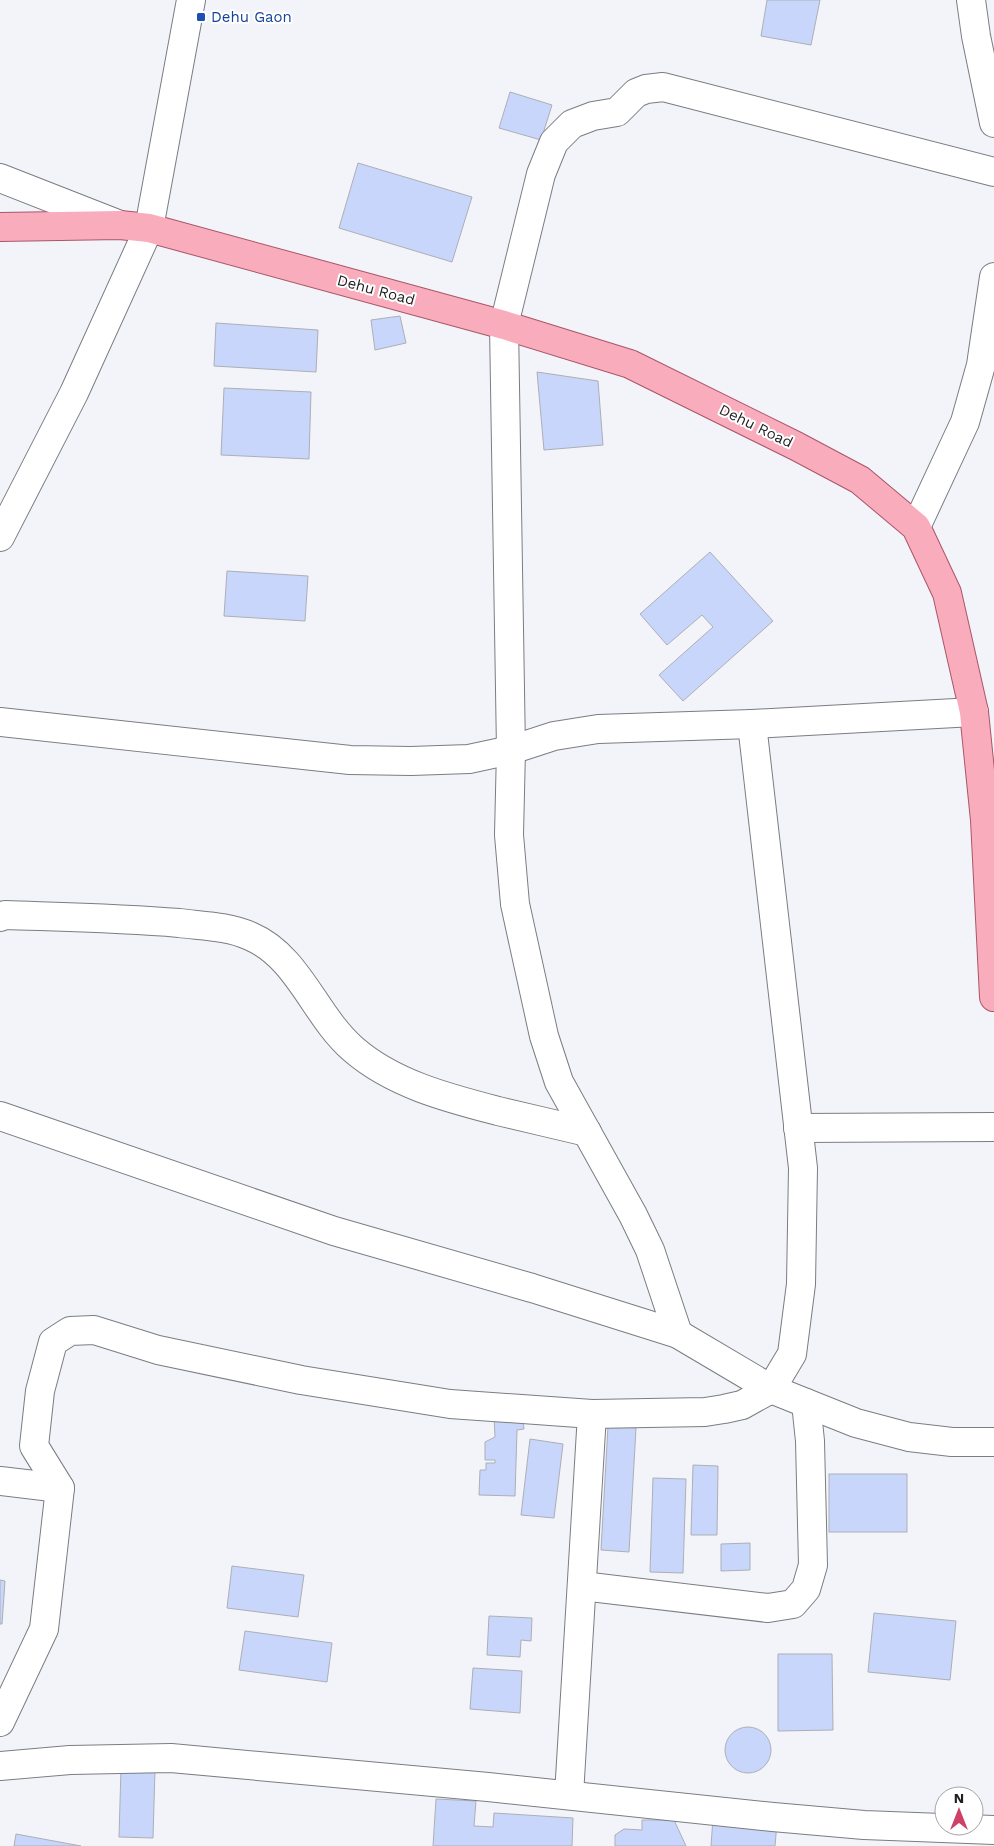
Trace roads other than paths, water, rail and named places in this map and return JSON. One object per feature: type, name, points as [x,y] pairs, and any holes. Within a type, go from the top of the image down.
[{"type":"main road","name":"Dehu Road","points":[[0,227],[120,225],[149,228],[504,325],[630,364],[796,446],[860,480],[916,527],[947,593],[974,712],[985,820],[994,997]]},
{"type":"street","points":[[0,537],[74,393],[149,228],[191,0]]},
{"type":"street","points":[[971,0],[976,36],[994,123]]},
{"type":"street","points":[[678,1334],[650,1250],[633,1215],[559,1082],[544,1036],[514,904],[509,835],[511,750],[504,325],[541,174],[554,142],[572,124],[593,116],[617,112],[636,93],[646,89],[663,87],[994,172]]},
{"type":"street","points":[[3,179],[120,225]]},
{"type":"street","points":[[916,527],[965,422],[981,365],[994,278]]},
{"type":"street","points":[[0,722],[350,760],[411,761],[469,758],[511,750],[554,736],[598,729],[752,724],[974,712]]},
{"type":"street","points":[[0,1722],[11,1669],[44,1629],[60,1488],[34,1446],[40,1390],[53,1342],[70,1331],[94,1330],[158,1350],[292,1378],[450,1404],[592,1414],[705,1412],[742,1405],[771,1389],[792,1354],[801,1284],[803,1168],[752,724]]},
{"type":"street","points":[[0,917],[5,915],[143,920],[216,927],[249,935],[274,949],[293,970],[329,1022],[352,1049],[376,1066],[418,1088],[454,1100],[587,1132]]},
{"type":"street","points":[[0,1116],[334,1230],[532,1288],[678,1334],[771,1389],[856,1423],[908,1437],[952,1442],[994,1442]]},
{"type":"street","points":[[798,1128],[994,1127]]},
{"type":"street","points":[[582,1586],[768,1608],[793,1604],[806,1589],[813,1566],[810,1441],[806,1404]]},
{"type":"street","points":[[569,1796],[592,1414]]},
{"type":"street","points":[[0,1481],[60,1488]]},
{"type":"street","points":[[0,1766],[70,1760],[171,1758],[782,1818],[864,1825],[994,1830]]},
{"type":"place","name":"Dehu Gaon","points":[[201,17]]}]
